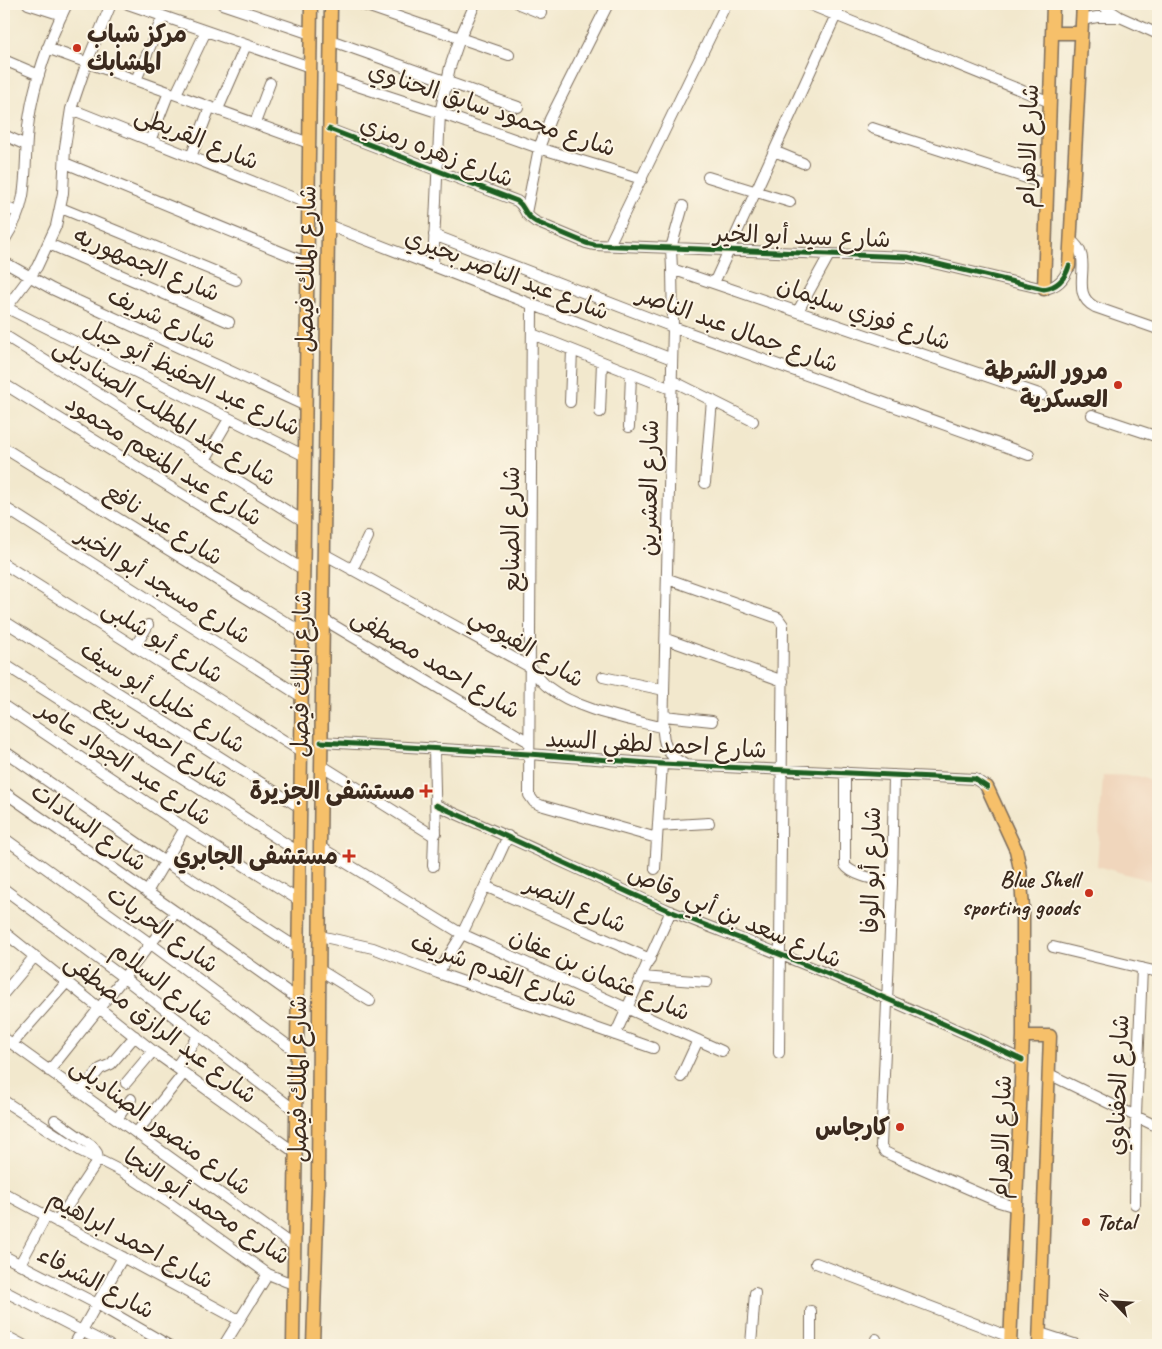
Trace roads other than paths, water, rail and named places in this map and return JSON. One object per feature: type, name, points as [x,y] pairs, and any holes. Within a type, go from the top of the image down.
[{"type":"main road","name":"شارع الملك فيصل","points":[[293,1345],[311,4]]},
{"type":"main road","name":"شارع الملك فيصل","points":[[313,1345],[318,1187],[321,742],[331,4]]},
{"type":"main road","name":"شارع الاهرام","points":[[1044,289],[1053,4]]},
{"type":"main road","name":"شارع الاهرام","points":[[1069,266],[1083,4]]},
{"type":"main road","points":[[1052,33],[1082,26]]},
{"type":"main road","points":[[307,357],[315,360],[320,359],[326,353]]},
{"type":"main road","points":[[306,388],[316,380],[326,386]]},
{"type":"main road","name":"شارع الاهرام","points":[[986,787],[1016,850],[1020,869],[1024,923],[1023,1036],[1010,1341]]},
{"type":"main road","name":"شارع الاهرام","points":[[1023,1036],[1050,1036],[1040,1339]]},
{"type":"main road","points":[[295,1185],[307,1192],[318,1187]]},
{"type":"main road","points":[[295,1220],[308,1216],[317,1224]]},
{"type":"street","points":[[28,4],[62,15]]},
{"type":"street","points":[[4,241],[12,228],[23,195],[28,120],[39,74],[67,4]]},
{"type":"street","points":[[5,310],[30,277],[49,244],[56,226],[63,193],[65,147],[71,109],[87,62],[111,4]]},
{"type":"street","points":[[128,4],[310,67]]},
{"type":"street","points":[[222,4],[311,34]]},
{"type":"street","points":[[361,4],[509,55]]},
{"type":"street","points":[[433,266],[440,113],[446,82],[460,38],[475,4]]},
{"type":"street","points":[[519,4],[541,13]]},
{"type":"street","points":[[526,213],[539,148],[550,120],[608,4]]},
{"type":"street","points":[[609,246],[726,4]]},
{"type":"street","points":[[808,4],[1050,102]]},
{"type":"street","points":[[714,284],[841,4]]},
{"type":"street","points":[[1100,4],[1120,17],[1158,34]]},
{"type":"street","points":[[136,80],[163,16]]},
{"type":"street","points":[[1082,26],[1097,17],[1120,17]]},
{"type":"street","points":[[150,141],[172,93],[206,31]]},
{"type":"street","points":[[330,40],[518,106]]},
{"type":"street","points":[[191,157],[246,45]]},
{"type":"street","points":[[48,48],[310,143]]},
{"type":"street","points":[[4,60],[39,74]]},
{"type":"street","name":"شارع محمود سابق الحناوي","points":[[330,77],[539,148],[642,179]]},
{"type":"street","points":[[255,123],[270,82]]},
{"type":"street","name":"شارع القريطى","points":[[71,109],[309,204]]},
{"type":"street","points":[[872,128],[1048,185]]},
{"type":"street","name":"شارع زهره رمزي","points":[[329,129],[517,201],[536,222],[586,243],[609,246]]},
{"type":"street","points":[[4,135],[26,144]]},
{"type":"street","points":[[774,150],[803,163]]},
{"type":"street","points":[[64,163],[308,263]]},
{"type":"street","points":[[708,177],[790,202]]},
{"type":"street","points":[[4,206],[18,213]]},
{"type":"street","name":"شارع العشرين","points":[[683,206],[671,248],[673,327],[664,739],[667,750],[674,758],[684,764]]},
{"type":"street","points":[[61,208],[236,280]]},
{"type":"street","name":"شارع عبد الناصر بحيري","points":[[328,225],[672,359]]},
{"type":"street","name":"شارع جمال عبد الناصر","points":[[434,235],[673,327],[1029,455]]},
{"type":"street","points":[[1070,240],[1082,254],[1082,290],[1088,302],[1095,307],[1158,329]]},
{"type":"street","name":"شارع الجمهوريه","points":[[49,244],[229,322]]},
{"type":"street","name":"شارع سيد أبو الخير","points":[[609,246],[908,257],[1044,289]]},
{"type":"street","points":[[798,311],[830,255]]},
{"type":"street","name":"شارع شريف","points":[[4,262],[52,289],[306,406]]},
{"type":"street","points":[[1044,289],[1052,287],[1061,281],[1069,266]]},
{"type":"street","name":"شارع فوزي سليمان","points":[[672,269],[1042,395]]},
{"type":"street","name":"شارع الصنايع","points":[[532,305],[529,795],[534,802],[540,805],[657,838]]},
{"type":"street","name":"شارع عبد الحفيظ أبو جبل","points":[[5,310],[305,456]]},
{"type":"street","points":[[532,334],[631,374],[671,385],[712,400],[753,421]]},
{"type":"street","name":"شارع عبد المطلب الصناديلى","points":[[4,335],[305,522]]},
{"type":"street","points":[[570,402],[572,350]]},
{"type":"street","points":[[600,412],[602,362]]},
{"type":"street","points":[[629,426],[631,374]]},
{"type":"street","name":"شارع عبد المنعم محمود","points":[[4,384],[304,570]]},
{"type":"street","points":[[705,483],[712,400]]},
{"type":"street","points":[[1092,415],[1158,437]]},
{"type":"street","points":[[205,460],[229,419]]},
{"type":"street","name":"شارع عيد نافع","points":[[4,448],[303,633]]},
{"type":"street","name":"شارع مسجد أبو الخير","points":[[4,507],[302,697]]},
{"type":"street","points":[[352,570],[368,538]]},
{"type":"street","name":"شارع الفيومي","points":[[324,554],[530,667],[547,686],[574,702],[664,728]]},
{"type":"street","name":"شارع أبو شلبى","points":[[4,564],[302,752]]},
{"type":"street","points":[[668,579],[778,618],[783,625],[779,1054]]},
{"type":"street","name":"شارع احمد مصطفى","points":[[323,619],[529,742]]},
{"type":"street","name":"شارع خليل أبو سيف","points":[[4,621],[301,808]]},
{"type":"street","points":[[135,647],[148,625]]},
{"type":"street","points":[[666,640],[783,681]]},
{"type":"street","name":"شارع احمد ربيع","points":[[4,664],[300,853]]},
{"type":"street","points":[[603,676],[664,690]]},
{"type":"street","name":"شارع عبد الجواد عامر","points":[[4,706],[185,828],[300,901]]},
{"type":"street","points":[[664,716],[712,721]]},
{"type":"street","name":"شارع احمد لطفي السيد","points":[[321,742],[662,764],[975,779],[986,787]]},
{"type":"street","points":[[433,866],[434,836],[436,833],[434,748]]},
{"type":"street","points":[[4,751],[165,862],[299,949]]},
{"type":"street","points":[[655,869],[662,764]]},
{"type":"street","points":[[321,765],[434,836]]},
{"type":"street","points":[[845,772],[845,866],[854,873],[892,883]]},
{"type":"street","name":"شارع أبو الوفا","points":[[894,775],[888,999],[881,1146],[885,1152],[892,1156],[999,1202],[1016,1206]]},
{"type":"street","name":"شارع السادات","points":[[4,792],[298,999]]},
{"type":"street","name":"شارع سعد بن أبي وقاص","points":[[436,805],[671,911],[888,999],[1022,1060]]},
{"type":"street","points":[[658,826],[708,824]]},
{"type":"street","points":[[148,892],[185,828]]},
{"type":"street","points":[[438,973],[462,934],[508,836]]},
{"type":"street","name":"شارع الحريات","points":[[6,843],[151,944],[298,1053]]},
{"type":"street","name":"شارع عثمان بن عفان","points":[[320,847],[462,934],[722,1051]]},
{"type":"street","name":"شارع النصر","points":[[486,886],[650,959]]},
{"type":"street","name":"شارع السلام","points":[[4,889],[124,978],[297,1112]]},
{"type":"street","points":[[615,1035],[671,911]]},
{"type":"street","points":[[50,1071],[176,912]]},
{"type":"street","name":"شارع عبد الرازق مصطفى","points":[[4,932],[153,1051],[296,1153]]},
{"type":"street","name":"شارع القدم شريف","points":[[320,936],[373,948],[438,973],[653,1048]]},
{"type":"street","points":[[1052,947],[1158,972]]},
{"type":"street","points":[[4,993],[35,956]]},
{"type":"street","name":"شارع الحفناوي","points":[[1135,1204],[1136,1115],[1142,968]]},
{"type":"street","points":[[320,970],[370,1001]]},
{"type":"street","points":[[642,977],[707,982]]},
{"type":"street","points":[[8,1041],[66,982]]},
{"type":"street","points":[[80,1093],[100,1069],[111,1064],[135,1036]]},
{"type":"street","points":[[136,1133],[180,1070],[198,1036]]},
{"type":"street","points":[[681,1077],[698,1040]]},
{"type":"street","name":"شارع منصور الصناديلى","points":[[8,1041],[295,1247]]},
{"type":"street","points":[[126,1083],[153,1051]]},
{"type":"street","points":[[1049,1074],[1158,1127]]},
{"type":"street","points":[[117,1119],[131,1099]]},
{"type":"street","name":"شارع محمد أبو النجا","points":[[4,1101],[73,1146],[123,1172],[268,1274],[294,1284]]},
{"type":"street","points":[[55,1120],[92,1146],[97,1153],[98,1160],[57,1222]]},
{"type":"street","name":"شارع احمد ابراهيم","points":[[4,1193],[239,1320]]},
{"type":"street","points":[[20,1264],[46,1216]]},
{"type":"street","name":"شارع الشرفاء","points":[[4,1256],[97,1304],[168,1345]]},
{"type":"street","points":[[74,1345],[123,1257]]},
{"type":"street","points":[[816,1263],[1010,1341]]},
{"type":"street","points":[[224,1345],[268,1274]]},
{"type":"street","points":[[4,1291],[110,1345]]},
{"type":"street","points":[[751,1345],[755,1293]]},
{"type":"street","points":[[811,1311],[811,1345]]},
{"type":"street","points":[[4,1335],[23,1345]]},
{"type":"street","points":[[1040,1339],[1077,1345]]},
{"type":"place","name":"مركز شباب المشابك","points":[[77,48]]},
{"type":"place","name":"مرور الشرطة العسكرية","points":[[1118,385]]},
{"type":"place","name":"مستشفى الجزيرة","points":[[426,791]]},
{"type":"place","name":"مستشفى الجابري","points":[[349,856]]},
{"type":"place","name":"Blue Shell sporting goods","points":[[1089,893]]},
{"type":"place","name":"كارجاس","points":[[900,1127]]},
{"type":"place","name":"Total","points":[[1086,1222]]}]
